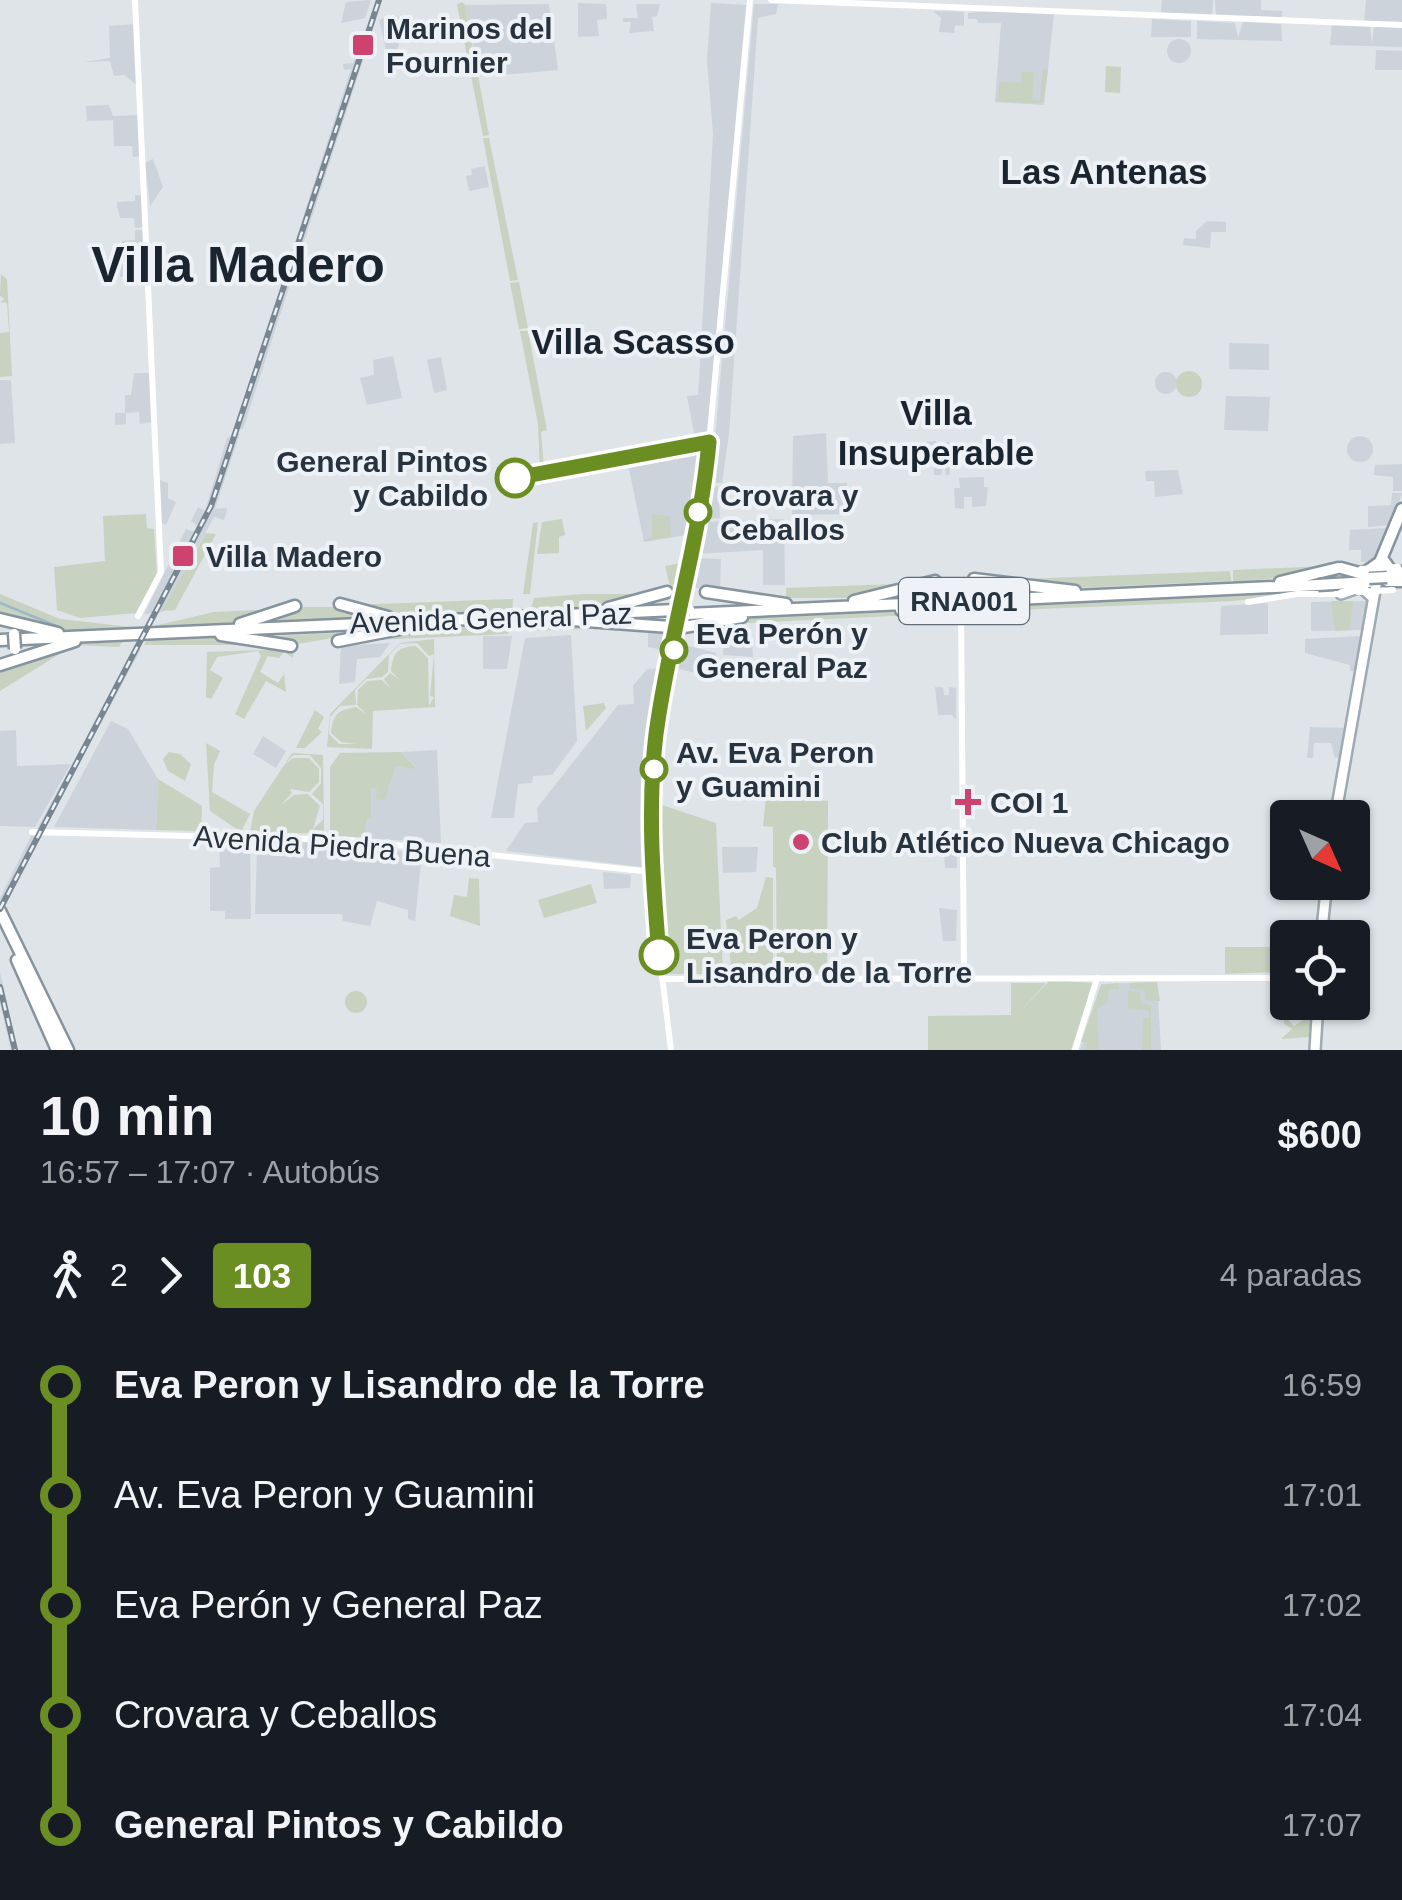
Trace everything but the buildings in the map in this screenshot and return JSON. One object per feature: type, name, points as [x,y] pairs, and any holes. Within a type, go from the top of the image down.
[{"type":"highway","points":[[1274,586],[1338,581],[1362,574],[1382,562],[1402,509]]},
{"type":"highway","points":[[1382,562],[1398,579]]},
{"type":"highway","name":"Avenida General Paz","points":[[0,642],[1076,594],[1320,587],[1366,576],[1398,579]]},
{"type":"highway","points":[[974,579],[1076,594]]},
{"type":"highway","points":[[851,604],[935,581]]},
{"type":"highway","points":[[552,615],[611,607],[668,592]]},
{"type":"highway","points":[[706,592],[788,607]]},
{"type":"highway","points":[[851,604],[960,612],[1076,594]]},
{"type":"highway","points":[[340,604],[385,617],[424,620]]},
{"type":"highway","points":[[199,630],[250,622],[295,606]]},
{"type":"highway","name":"Avenida General Paz","points":[[531,618],[682,614]]},
{"type":"highway","points":[[1,619],[14,634],[14,648],[1,665]]},
{"type":"highway","points":[[1,619],[72,639]]},
{"type":"highway","name":"Avenida General Paz","points":[[72,639],[199,630],[511,619]]},
{"type":"highway","points":[[566,619],[670,627]]},
{"type":"highway","points":[[338,641],[413,626]]},
{"type":"highway","points":[[221,635],[291,646]]},
{"type":"highway","points":[[1,665],[72,639]]},
{"type":"highway","points":[[0,911],[68,1050]]},
{"type":"highway","points":[[0,923],[57,1050]]},
{"type":"main road","points":[[136,0],[161,572],[138,616]]},
{"type":"main road","points":[[671,1050],[652,872],[656,737],[704,488],[750,0]]},
{"type":"main road","points":[[770,0],[1402,26]]},
{"type":"main road","points":[[1338,800],[1382,562]]},
{"type":"main road","points":[[1338,581],[1366,576],[1398,579]]},
{"type":"main road","points":[[1375,597],[1398,579]]},
{"type":"main road","points":[[1338,581],[1358,592],[1398,579]]},
{"type":"main road","points":[[958,581],[962,979]]},
{"type":"main road","points":[[1338,581],[1361,587],[1375,597]]},
{"type":"main road","points":[[1248,602],[1320,587]]},
{"type":"main road","name":"Avenida Piedra Buena","points":[[32,832],[365,842],[652,872]]},
{"type":"main road","points":[[1075,1050],[1096,978]]},
{"type":"main road","points":[[662,980],[1270,978]]},
{"type":"main road","points":[[1315,1050],[1317,1020]]},
{"type":"shaded area","points":[[371,0],[365,18],[341,23],[346,2]]},
{"type":"shaded area","points":[[1162,0],[1213,0],[1212,15],[1161,14]]},
{"type":"shaded area","points":[[1215,0],[1261,0],[1261,10],[1282,11],[1282,17],[1216,16]]},
{"type":"shaded area","points":[[1366,0],[1402,0],[1402,24],[1364,21]]},
{"type":"shaded area","points":[[578,3],[606,4],[607,19],[597,20],[599,36],[578,37]]},
{"type":"shaded area","points":[[711,3],[746,5],[707,439],[696,443],[687,396],[698,395],[699,382],[713,134],[707,60]]},
{"type":"shaded area","points":[[549,4],[558,70],[480,77],[465,5]]},
{"type":"shaded area","points":[[636,4],[660,4],[657,16],[652,17],[654,31],[629,33],[631,22],[623,22],[623,18],[638,18]]},
{"type":"shaded area","points":[[754,4],[778,4],[776,14],[758,18],[729,434],[722,483],[711,483]]},
{"type":"shaded area","points":[[1003,10],[1054,14],[1044,105],[995,102],[1001,23],[978,23],[977,19],[968,19],[968,13]]},
{"type":"shaded area","points":[[933,11],[964,12],[964,26],[955,25],[954,33],[939,32],[941,18]]},
{"type":"shaded area","points":[[372,12],[377,17],[243,429],[234,431],[351,69],[344,70],[343,64],[353,63]]},
{"type":"shaded area","points":[[397,15],[406,40],[400,41],[394,61],[389,62],[379,20]]},
{"type":"shaded area","points":[[1152,19],[1191,21],[1191,37],[1151,37]]},
{"type":"shaded area","points":[[1197,21],[1235,23],[1238,38],[1243,22],[1281,24],[1282,41],[1197,39]]},
{"type":"shaded area","points":[[135,24],[137,85],[124,75],[114,76],[110,61],[84,62],[110,58],[109,26]]},
{"type":"shaded area","points":[[1332,25],[1370,26],[1372,44],[1374,27],[1402,27],[1402,47],[1330,45]]},
{"type":"shaded area","points":[[1179,39],[1188,42],[1188,60],[1179,63],[1170,60],[1167,51],[1170,42]]},
{"type":"shaded area","points":[[1376,50],[1402,51],[1402,70],[1375,70]]},
{"type":"shaded area","points":[[109,105],[113,116],[139,115],[140,156],[133,157],[132,146],[114,146],[113,120],[87,121],[86,106]]},
{"type":"shaded area","points":[[153,159],[163,187],[150,206],[145,163]]},
{"type":"shaded area","points":[[485,166],[489,187],[469,191],[466,176],[472,175],[471,169]]},
{"type":"shaded area","points":[[135,195],[142,195],[143,227],[135,228],[134,218],[120,218],[117,202],[135,201]]},
{"type":"shaded area","points":[[1207,221],[1226,222],[1226,232],[1211,232],[1210,248],[1183,245],[1184,238],[1196,239],[1196,231]]},
{"type":"shaded area","points":[[135,230],[143,230],[144,276],[120,277],[122,241],[135,240]]},
{"type":"shaded area","points":[[1229,343],[1269,344],[1269,370],[1229,369]]},
{"type":"shaded area","points":[[393,356],[402,398],[367,405],[360,378],[374,375],[373,360]]},
{"type":"shaded area","points":[[441,357],[447,390],[434,393],[427,360]]},
{"type":"shaded area","points":[[1166,372],[1174,375],[1174,391],[1166,394],[1158,391],[1155,383],[1158,375]]},
{"type":"shaded area","points":[[134,373],[150,373],[152,422],[140,424],[139,412],[126,413],[126,424],[115,425],[115,413],[125,413],[125,395],[131,395]]},
{"type":"shaded area","points":[[0,380],[11,380],[15,443],[0,444]]},
{"type":"shaded area","points":[[1226,396],[1270,397],[1268,431],[1224,430]]},
{"type":"shaded area","points":[[240,433],[215,509],[227,508],[224,520],[214,517],[162,612],[144,614],[186,529],[195,532],[198,526],[191,521],[198,507],[205,511],[227,438]]},
{"type":"shaded area","points":[[826,433],[828,483],[847,483],[847,514],[792,515],[793,436]]},
{"type":"shaded area","points":[[1360,436],[1369,440],[1373,449],[1369,458],[1360,462],[1351,458],[1347,449],[1351,440]]},
{"type":"shaded area","points":[[936,441],[937,449],[949,441],[950,474],[946,475],[944,464],[941,475],[934,475],[933,459],[912,460],[912,453],[927,452],[926,442]]},
{"type":"shaded area","points":[[705,445],[693,534],[644,542],[627,459]]},
{"type":"shaded area","points":[[1402,464],[1402,491],[1393,491],[1393,477],[1374,475],[1375,465]]},
{"type":"shaded area","points":[[1178,470],[1183,494],[1155,497],[1154,481],[1146,481],[1145,471]]},
{"type":"shaded area","points":[[984,477],[984,487],[988,487],[986,506],[972,507],[972,497],[964,497],[964,509],[955,508],[954,488],[960,488],[959,478]]},
{"type":"shaded area","points":[[160,480],[168,483],[168,498],[176,502],[166,525],[162,523]]},
{"type":"shaded area","points":[[718,486],[720,518],[703,519],[706,488]]},
{"type":"shaded area","points":[[1392,493],[1402,493],[1392,525],[1368,527],[1368,506],[1391,505]]},
{"type":"shaded area","points":[[784,519],[785,585],[763,585],[763,550],[697,554],[704,522]]},
{"type":"shaded area","points":[[1389,528],[1376,561],[1361,562],[1361,550],[1349,550],[1350,530]]},
{"type":"shaded area","points":[[696,558],[721,559],[720,588],[693,588]]},
{"type":"shaded area","points":[[1369,601],[1363,630],[1311,631],[1311,602]]},
{"type":"shaded area","points":[[1268,603],[1268,634],[1220,635],[1221,606]]},
{"type":"shaded area","points":[[724,628],[744,637],[743,642],[752,642],[753,657],[723,655]]},
{"type":"shaded area","points":[[673,631],[668,651],[648,647],[648,632]]},
{"type":"shaded area","points":[[571,635],[577,741],[552,775],[533,776],[532,783],[518,784],[514,818],[491,818],[525,638]]},
{"type":"shaded area","points":[[483,636],[512,636],[507,669],[483,669]]},
{"type":"shaded area","points":[[1361,636],[1355,671],[1350,671],[1350,665],[1305,653],[1305,639]]},
{"type":"shaded area","points":[[390,643],[380,657],[357,659],[355,682],[339,684],[341,646]]},
{"type":"shaded area","points":[[681,644],[716,653],[716,678],[675,668]]},
{"type":"shaded area","points":[[141,649],[44,829],[37,829],[134,650]]},
{"type":"shaded area","points":[[665,668],[652,732],[646,863],[642,867],[506,851],[525,823],[538,822],[537,808],[618,705],[634,704],[633,686],[647,669]]},
{"type":"shaded area","points":[[935,687],[943,687],[944,695],[949,695],[949,687],[956,688],[956,720],[952,715],[938,715]]},
{"type":"shaded area","points":[[111,721],[128,729],[158,779],[156,830],[54,827]]},
{"type":"shaded area","points":[[1310,727],[1344,728],[1340,757],[1335,758],[1331,743],[1314,743],[1313,758],[1307,758]]},
{"type":"shaded area","points":[[16,730],[17,766],[71,764],[35,827],[0,826],[0,731]]},
{"type":"shaded area","points":[[263,736],[286,751],[276,768],[253,754]]},
{"type":"shaded area","points":[[437,750],[441,843],[364,838],[367,817],[371,817],[370,788],[389,788],[396,766],[416,767],[401,752]]},
{"type":"shaded area","points":[[41,835],[0,911],[0,898],[31,836]]},
{"type":"shaded area","points":[[947,835],[957,840],[957,868],[945,868],[944,852],[938,852],[944,848]]},
{"type":"shaded area","points":[[219,840],[250,840],[251,919],[225,919],[225,911],[210,911],[210,868],[220,867]]},
{"type":"shaded area","points":[[281,840],[422,853],[415,921],[408,919],[408,910],[377,901],[370,926],[343,921],[342,914],[255,914],[257,852],[280,852]]},
{"type":"shaded area","points":[[722,847],[758,847],[756,872],[723,873]]},
{"type":"shaded area","points":[[603,872],[631,875],[630,888],[604,889]]},
{"type":"shaded area","points":[[939,908],[957,910],[956,941],[943,941]]},
{"type":"shaded area","points":[[0,972],[17,1050],[11,1050],[0,1003]]},
{"type":"shaded area","points":[[1157,982],[1161,1050],[1080,1050],[1101,984]]},
{"type":"green space","points":[[462,2],[489,135],[483,136],[457,5]]},
{"type":"green space","points":[[1106,66],[1121,67],[1120,93],[1105,92]]},
{"type":"green space","points":[[1043,69],[1048,69],[1043,103],[998,102],[999,82],[1021,83],[1022,72],[1034,72],[1032,100],[1040,101]]},
{"type":"green space","points":[[483,138],[489,138],[518,280],[510,281]]},
{"type":"green space","points":[[1,274],[7,279],[12,376],[0,377],[0,333],[9,332],[7,303],[0,302],[5,299],[0,296]]},
{"type":"green space","points":[[519,282],[528,328],[519,329],[510,283]]},
{"type":"green space","points":[[520,331],[528,331],[547,430],[541,432],[544,470],[540,471],[538,424]]},
{"type":"green space","points":[[1189,371],[1198,375],[1202,384],[1198,393],[1189,397],[1180,393],[1176,384],[1180,375]]},
{"type":"green space","points":[[146,514],[147,528],[154,529],[157,575],[136,613],[80,618],[57,610],[54,567],[105,561],[103,516]]},
{"type":"green space","points":[[652,514],[670,516],[671,537],[643,541],[652,537]]},
{"type":"green space","points":[[562,519],[565,535],[559,537],[559,553],[537,554],[542,522]]},
{"type":"green space","points":[[538,522],[530,594],[523,594],[533,523]]},
{"type":"green space","points":[[206,533],[216,534],[175,610],[162,611]]},
{"type":"green space","points":[[687,562],[681,589],[671,590],[665,566]]},
{"type":"green space","points":[[1373,564],[1371,568],[1233,581],[1233,570]]},
{"type":"green space","points":[[1230,571],[1231,581],[1074,588],[993,580]]},
{"type":"green space","points":[[982,582],[1036,591],[963,594],[962,583]]},
{"type":"green space","points":[[922,583],[853,598],[786,598],[786,588]]},
{"type":"green space","points":[[936,583],[954,583],[958,594],[894,596]]},
{"type":"green space","points":[[1311,592],[1234,601],[989,611],[1057,602]]},
{"type":"green space","points":[[0,594],[60,619],[131,627],[128,632],[60,632],[0,617]]},
{"type":"green space","points":[[656,594],[606,607],[530,613],[534,598]]},
{"type":"green space","points":[[513,599],[512,614],[408,617],[352,605]]},
{"type":"green space","points":[[1331,601],[1353,601],[1349,630],[1335,631]]},
{"type":"green space","points":[[295,607],[342,607],[391,618],[239,626]]},
{"type":"green space","points":[[281,609],[241,623],[152,631],[154,626],[214,612]]},
{"type":"green space","points":[[863,609],[934,614],[706,625],[765,614]]},
{"type":"green space","points":[[510,624],[508,634],[352,641],[396,631]]},
{"type":"green space","points":[[528,624],[652,627],[526,631]]},
{"type":"green space","points":[[375,631],[297,644],[256,637]]},
{"type":"green space","points":[[225,637],[284,645],[144,645],[147,640]]},
{"type":"green space","points":[[434,639],[435,707],[373,711],[372,749],[327,747],[330,714],[400,643]],"holes":[[[417,643],[429,656],[434,654],[430,696],[434,697],[429,706],[428,658],[416,646],[405,648],[395,655],[391,671],[400,680],[390,673],[384,679],[391,689],[382,680],[367,681],[358,690],[357,705],[367,715],[356,707],[335,717],[331,733],[341,742],[356,744],[339,744],[329,734],[330,717],[340,706],[356,705],[355,690],[366,679],[388,672],[389,655],[400,644]]]},
{"type":"green space","points":[[122,642],[119,647],[74,645],[0,691],[0,667],[69,644]]},
{"type":"green space","points":[[294,649],[293,658],[284,652],[279,658],[268,656],[260,672],[278,683],[284,674],[286,692],[266,681],[244,719],[235,714],[261,656],[258,651],[217,657],[210,670],[223,678],[211,699],[206,697],[207,652]]},
{"type":"green space","points":[[604,703],[606,708],[586,731],[583,706]]},
{"type":"green space","points":[[315,710],[324,717],[318,729],[322,732],[305,748],[296,748]]},
{"type":"green space","points":[[206,743],[220,751],[214,765],[212,792],[250,814],[241,832],[210,811]]},
{"type":"green space","points":[[169,752],[180,754],[191,764],[185,781],[168,771],[163,759]]},
{"type":"green space","points":[[401,752],[417,769],[396,766],[385,800],[376,799],[377,788],[371,788],[371,818],[367,818],[364,838],[330,835],[330,767],[340,753]]},
{"type":"green space","points":[[292,753],[323,755],[324,834],[250,832],[254,811],[284,765],[293,758],[309,758],[319,769],[319,782],[309,792],[290,789],[292,793],[280,806],[294,795],[308,794],[320,806],[313,829],[323,820],[323,804],[312,794],[321,783],[321,768],[310,755],[293,755],[285,764]]},
{"type":"green space","points":[[158,779],[202,806],[201,831],[156,830]]},
{"type":"green space","points":[[766,798],[828,801],[827,974],[777,974],[776,868],[773,827],[763,826]]},
{"type":"green space","points":[[656,803],[716,823],[723,974],[666,974]]},
{"type":"green space","points":[[766,877],[773,878],[773,974],[732,974],[726,920],[736,916],[739,920],[757,908]]},
{"type":"green space","points":[[469,878],[479,879],[480,926],[450,916],[454,895],[467,897]]},
{"type":"green space","points":[[591,884],[597,903],[544,918],[538,900]]},
{"type":"green space","points":[[1225,947],[1270,947],[1270,972],[1225,974]]},
{"type":"green space","points":[[1050,980],[1093,983],[1071,1050],[928,1050],[928,1016],[1011,1015],[1011,983],[1046,983],[1015,1017]]},
{"type":"green space","points":[[1157,982],[1160,1001],[1145,1000],[1144,990],[1130,989],[1130,983]]},
{"type":"green space","points":[[1119,983],[1119,989],[1109,989],[1108,1001],[1097,1010],[1099,1049],[1086,1049],[1087,1042],[1081,1042],[1101,985]]},
{"type":"green space","points":[[352,991],[360,991],[367,1002],[360,1013],[352,1013],[345,1006],[345,998]]},
{"type":"green space","points":[[1128,991],[1140,992],[1141,1003],[1151,1006],[1151,1050],[1142,1050],[1143,1018],[1149,1018],[1150,1011],[1128,1008]]},
{"type":"green space","points":[[1284,1020],[1294,1026],[1310,1020],[1310,1037],[1281,1039],[1292,1029]]},
{"type":"waterway","points":[[0,603],[59,627]]},
{"type":"railway","points":[[0,909],[211,506],[379,0]]},
{"type":"railway","points":[[0,987],[15,1050]]},
{"type":"bus line","name":"103","points":[[515,478],[709,442],[686,592],[656,737],[651,814],[659,955]]},
{"type":"place","name":"Marinos del Fournier","points":[[363,45]]},
{"type":"place","name":"General Pintos y Cabildo","points":[[515,478]]},
{"type":"place","name":"Crovara y Ceballos","points":[[698,512]]},
{"type":"place","name":"Villa Madero","points":[[183,556]]},
{"type":"place","name":"Eva Perón y General Paz","points":[[674,650]]},
{"type":"place","name":"Av. Eva Peron y Guamini","points":[[654,769]]},
{"type":"place","name":"COI 1","points":[[968,802]]},
{"type":"place","name":"Club Atlético Nueva Chicago","points":[[801,842]]},
{"type":"place","name":"Eva Peron y Lisandro de la Torre","points":[[659,955]]},
{"type":"district","name":"Las Antenas","points":[[1104,171]]},
{"type":"district","name":"Villa Madero","points":[[238,265]]},
{"type":"district","name":"Villa Scasso","points":[[633,341]]},
{"type":"district","name":"Villa Insuperable","points":[[936,432]]}]
